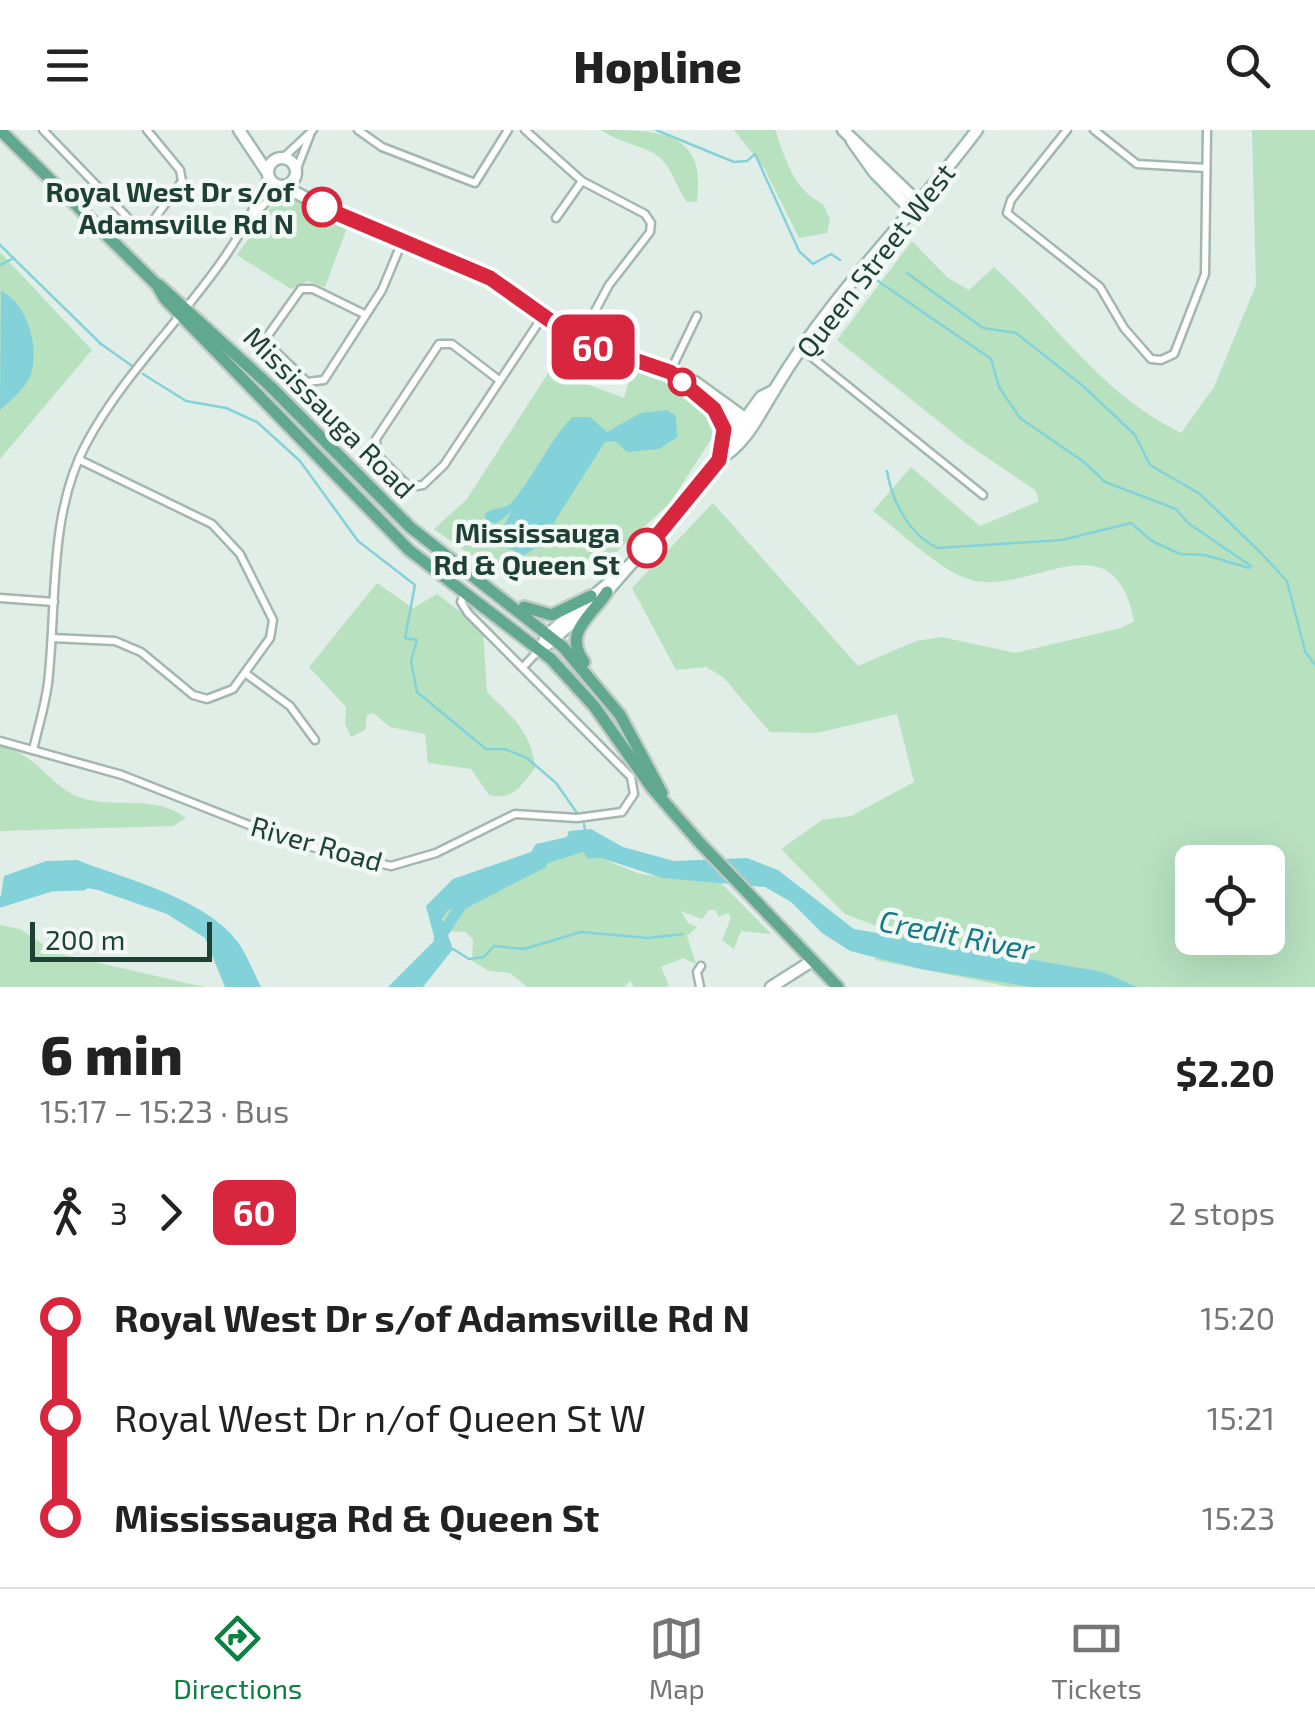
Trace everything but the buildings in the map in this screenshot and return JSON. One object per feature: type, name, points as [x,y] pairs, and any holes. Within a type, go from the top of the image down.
[{"type":"main road","name":"Mississauga Road","points":[[0,130],[410,526],[552,637],[611,702],[663,797]]},
{"type":"main road","name":"Mississauga Road","points":[[185,312],[409,550],[463,597],[540,649],[594,706],[699,842],[838,987]]},
{"type":"main road","points":[[607,592],[582,622],[576,640],[580,657],[609,691],[611,702]]},
{"type":"main road","points":[[499,596],[506,594],[530,612],[552,616],[590,596]]},
{"type":"main road","points":[[540,649],[556,650],[620,715]]},
{"type":"street","points":[[43,130],[131,222],[142,226],[152,222],[182,180],[180,170],[147,130]]},
{"type":"street","points":[[358,130],[382,147],[475,183],[508,130]]},
{"type":"street","points":[[525,130],[582,181],[645,214],[652,226],[610,285],[579,341]]},
{"type":"street","points":[[843,130],[915,206]]},
{"type":"street","name":"Queen Street West","points":[[552,637],[607,592],[672,521],[876,249],[978,130]]},
{"type":"street","points":[[1067,130],[1011,200],[1006,214],[1100,288],[1124,328],[1151,358],[1162,360],[1174,354],[1205,274],[1207,130]]},
{"type":"street","points":[[1094,130],[1137,164],[1206,168]]},
{"type":"street","points":[[241,132],[292,162],[326,207]]},
{"type":"street","points":[[241,132],[268,174],[282,186],[490,278],[579,341],[673,374],[746,425]]},
{"type":"street","points":[[249,220],[270,164],[312,132]]},
{"type":"street","points":[[33,750],[47,688],[62,514],[80,460],[119,397],[249,220],[296,172],[312,132]]},
{"type":"street","points":[[556,218],[582,181]]},
{"type":"street","points":[[366,315],[301,288],[270,334],[268,344],[307,382],[318,384],[366,315],[402,242]]},
{"type":"street","points":[[499,380],[452,344],[439,344],[376,440],[377,455],[406,485],[418,488],[444,464],[543,316]]},
{"type":"street","points":[[673,374],[697,316]]},
{"type":"street","points":[[803,350],[984,496]]},
{"type":"street","name":"Queen Street West","points":[[746,425],[762,397],[774,390]]},
{"type":"street","points":[[720,406],[762,397]]},
{"type":"street","points":[[720,406],[721,454]]},
{"type":"street","points":[[52,638],[115,641],[141,652],[194,695],[207,699],[232,689],[270,638],[274,620],[226,536],[199,515],[80,460]]},
{"type":"street","name":"Queen Street West","points":[[540,649],[590,596],[629,566]]},
{"type":"street","name":"River Road","points":[[0,741],[122,775],[295,843],[391,866],[436,853],[515,814],[618,815],[634,794],[631,777],[463,597]]},
{"type":"street","points":[[0,598],[54,602]]},
{"type":"street","points":[[525,665],[540,649]]},
{"type":"street","points":[[244,673],[290,706],[315,740]]},
{"type":"street","points":[[770,987],[812,961]]},
{"type":"street","points":[[700,987],[696,972],[701,966]]},
{"type":"green space","points":[[601,130],[659,134],[686,148],[698,178],[697,202],[687,202],[655,154]]},
{"type":"green space","points":[[734,130],[775,130],[798,182],[823,204],[830,219],[827,233],[799,238],[764,168]]},
{"type":"green space","points":[[1252,130],[1315,130],[1315,987],[1011,987],[875,960],[879,927],[845,914],[781,849],[822,820],[851,816],[914,782],[897,714],[817,733],[770,732],[723,677],[706,667],[676,670],[632,588],[713,503],[858,666],[916,641],[942,637],[1015,653],[1121,628],[1134,621],[1124,590],[1109,572],[1091,566],[1070,566],[998,582],[975,581],[950,571],[873,511],[911,467],[980,526],[1039,501],[1035,490],[967,444],[837,340],[912,241],[948,278],[969,290],[994,267],[1103,378],[1152,417],[1181,433],[1214,387],[1256,285]]},
{"type":"green space","points":[[280,194],[290,194],[347,228],[325,287],[308,281],[291,289],[237,255]]},
{"type":"green space","points":[[0,252],[92,350],[0,459]]},
{"type":"green space","points":[[633,368],[694,399],[717,430],[670,503],[613,555],[497,574],[434,529],[467,499],[550,370],[624,398]]},
{"type":"green space","points":[[377,583],[413,608],[437,594],[483,629],[487,692],[519,726],[530,745],[535,768],[510,794],[489,795],[471,769],[428,763],[425,734],[390,727],[373,713],[367,715],[365,730],[351,737],[345,724],[346,707],[309,667]]},
{"type":"green space","points":[[0,745],[25,756],[59,786],[79,797],[161,806],[186,818],[173,826],[0,831]]},
{"type":"green space","points":[[583,852],[588,859],[601,858],[640,874],[721,883],[771,934],[741,931],[734,949],[722,940],[731,918],[728,913],[719,917],[715,910],[709,910],[702,919],[681,911],[688,923],[697,927],[687,936],[696,964],[683,958],[661,967],[669,985],[665,987],[634,987],[630,981],[624,987],[527,987],[510,973],[489,971],[472,961],[473,940],[466,932],[447,931],[442,918],[447,910],[498,889],[514,874]]},
{"type":"green space","points":[[0,925],[20,929],[56,953],[204,987],[0,987]]},
{"type":"water","points":[[1,291],[24,315],[34,351],[29,379],[0,410]]},
{"type":"water","points":[[667,410],[676,416],[677,437],[659,449],[627,452],[615,441],[605,442],[539,546],[524,555],[495,543],[511,512],[496,524],[485,519],[485,514],[513,501],[572,417],[590,417],[607,432],[641,413]]},
{"type":"water","name":"Credit River","points":[[591,829],[623,847],[674,861],[747,858],[778,870],[854,929],[1103,972],[1137,987],[1031,987],[921,969],[850,951],[822,933],[791,902],[765,887],[663,878],[601,858],[588,859],[583,852],[514,874],[498,889],[447,911],[442,919],[453,949],[423,987],[388,987],[435,940],[426,906],[453,879],[531,852],[536,844],[567,837],[569,831]]},
{"type":"water","points":[[77,860],[165,892],[208,915],[240,945],[261,987],[225,987],[205,938],[167,914],[98,890],[61,883],[0,902],[4,876],[46,861]]},
{"type":"waterway","points":[[656,130],[734,162],[747,161],[755,154],[799,251],[813,264],[831,254],[840,260]]},
{"type":"waterway","points":[[0,245],[101,344],[135,368]]},
{"type":"waterway","points":[[0,265],[12,259]]},
{"type":"waterway","points":[[907,273],[983,328],[1016,333],[1083,386],[1135,435],[1150,465],[1200,494],[1287,581],[1305,651],[1315,665]]},
{"type":"waterway","points":[[878,281],[991,359],[999,387],[1020,418],[1084,462],[1105,482],[1176,509],[1188,523],[1251,566]]},
{"type":"waterway","points":[[143,374],[186,401],[226,408],[257,422],[300,461],[358,541],[415,585],[405,638],[417,640],[411,661],[417,692],[486,749],[505,749],[527,758],[556,783],[577,813]]},
{"type":"waterway","points":[[887,471],[893,494],[910,526],[938,548],[1062,540],[1131,523],[1152,541],[1180,554],[1205,555],[1249,568]]},
{"type":"waterway","points":[[584,824],[585,830]]},
{"type":"waterway","name":"Credit River","points":[[439,939],[462,904],[542,863]]},
{"type":"waterway","name":"Credit River","points":[[0,902],[51,886],[83,885]]},
{"type":"waterway","points":[[453,949],[469,959],[484,957],[494,946],[524,949],[581,932],[648,938],[683,934]]},
{"type":"bus line","name":"60","points":[[322,207],[490,278],[579,341],[670,372],[714,409],[724,429],[719,460],[684,508],[647,548]]},
{"type":"place","name":"Royal West Dr s/of Adamsville Rd N","points":[[322,207]]},
{"type":"place","name":"Mississauga Rd & Queen St","points":[[647,548]]}]
